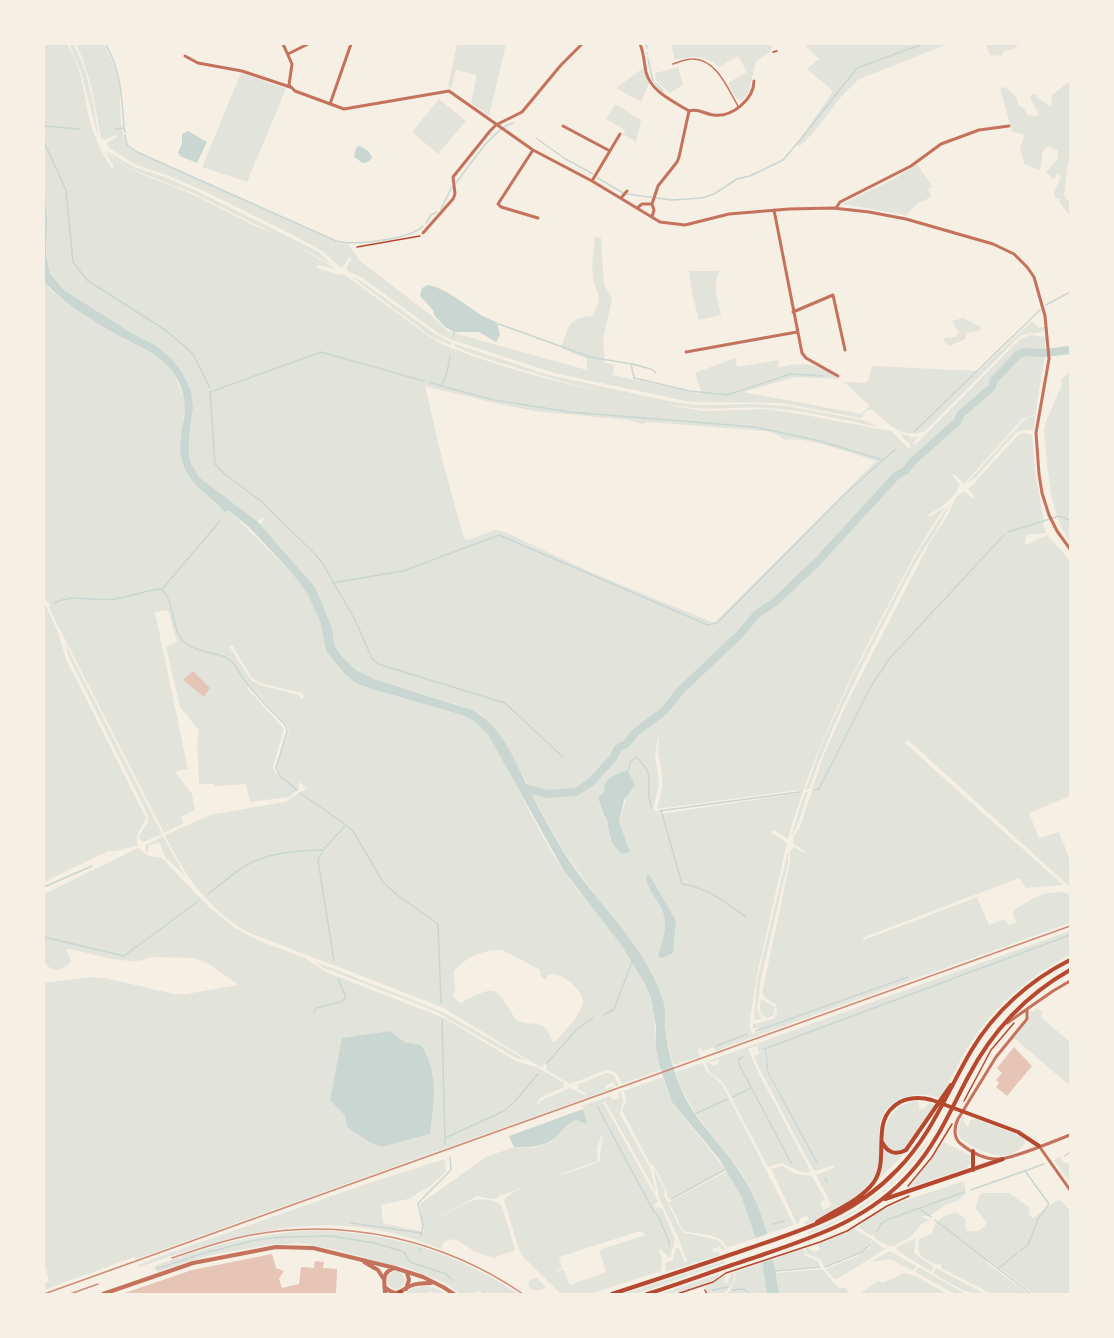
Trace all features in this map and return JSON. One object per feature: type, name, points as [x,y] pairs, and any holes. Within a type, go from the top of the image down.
[{"type":"main road","points":[[612,1294],[807,1228],[841,1214],[861,1201],[898,1170],[929,1129],[972,1049],[999,1014],[1028,987],[1071,960]]},
{"type":"main road","points":[[647,1294],[811,1241],[848,1222],[882,1200],[904,1181],[924,1156],[974,1066],[1002,1026],[1030,997],[1071,970]]},
{"type":"main road","points":[[881,1137],[882,1143],[889,1151],[897,1153],[906,1150],[954,1083]]},
{"type":"main road","points":[[807,1228],[851,1201],[872,1184],[880,1168],[881,1137],[885,1119],[894,1107],[909,1099],[924,1098],[970,1114],[1028,1137],[1038,1146]]},
{"type":"main road","points":[[972,1170],[973,1151]]},
{"type":"main road","points":[[882,1200],[1003,1159]]},
{"type":"street","points":[[283,44],[292,69],[290,87]]},
{"type":"street","points":[[288,54],[308,44]]},
{"type":"street","points":[[330,105],[351,44]]},
{"type":"street","points":[[423,233],[450,204],[455,194],[453,177],[498,126],[522,112],[561,65],[582,44]]},
{"type":"street","points":[[640,44],[651,84],[667,98],[689,111],[696,109],[715,115],[738,107],[753,92],[754,81]]},
{"type":"street","points":[[185,56],[198,63],[242,71],[290,87],[330,105],[349,109],[446,90],[458,96],[533,150],[592,181],[660,222],[679,225],[729,214],[836,208],[906,219],[993,244],[1014,254],[1034,277],[1045,316],[1049,358],[1036,433],[1042,493],[1053,523],[1071,549]]},
{"type":"street","points":[[652,217],[653,200],[661,180],[678,162],[689,111]]},
{"type":"street","points":[[563,126],[610,151]]},
{"type":"street","points":[[836,208],[840,202],[911,166],[940,144],[979,130],[1009,126]]},
{"type":"street","points":[[592,181],[620,134]]},
{"type":"street","points":[[533,150],[498,204],[501,207],[538,218]]},
{"type":"street","points":[[621,198],[627,191]]},
{"type":"street","points":[[637,208],[653,200]]},
{"type":"street","points":[[774,210],[797,332],[804,355],[838,376]]},
{"type":"street","points":[[793,312],[833,296],[845,350]]},
{"type":"street","points":[[686,352],[797,332]]},
{"type":"street","points":[[1002,1026],[1071,981]]},
{"type":"street","points":[[1027,1010],[1027,1019],[996,1057],[956,1123],[955,1131],[958,1140],[988,1158],[1003,1159],[1071,1135]]},
{"type":"street","points":[[1026,1150],[1030,1143],[1028,1137]]},
{"type":"street","points":[[1038,1146],[1071,1190]]},
{"type":"street","points":[[103,1294],[193,1263],[276,1247],[307,1247],[394,1268],[438,1284],[453,1294]]},
{"type":"street","points":[[358,1259],[378,1270],[385,1287],[385,1294]]},
{"type":"street","points":[[383,1281],[386,1273],[394,1268]]},
{"type":"street","points":[[402,1292],[409,1280],[405,1271]]},
{"type":"street","points":[[385,1287],[391,1292],[402,1292],[421,1283],[438,1284]]},
{"type":"lane","points":[[673,64],[692,59],[715,68],[738,107]]},
{"type":"path","points":[[773,52],[777,51]]},
{"type":"path","points":[[357,248],[412,238],[423,233]]},
{"type":"path","points":[[906,1190],[946,1134]]},
{"type":"path","points":[[677,1294],[713,1282],[726,1273],[811,1241],[820,1242],[847,1231],[887,1206],[909,1197]]},
{"type":"path","points":[[705,1290],[707,1294]]},
{"type":"shaded area","points":[[44,44],[67,44],[79,72],[94,134],[112,169],[114,167],[105,151],[114,159],[134,171],[187,192],[275,234],[191,192],[131,169],[107,151],[134,167],[199,192],[319,252],[332,265],[284,239],[338,270],[318,265],[317,268],[345,275],[444,345],[533,375],[703,411],[766,409],[891,431],[908,448],[911,446],[900,434],[909,436],[909,438],[919,436],[913,443],[915,445],[1020,339],[1031,335],[1045,337],[1045,356],[1035,415],[1023,418],[964,484],[954,474],[952,475],[960,485],[947,502],[928,515],[930,517],[945,507],[911,562],[841,699],[817,754],[788,839],[773,830],[771,832],[787,843],[757,975],[751,1014],[746,1014],[751,1015],[752,1034],[760,1031],[759,1028],[753,1029],[753,1024],[773,1019],[777,1013],[776,1004],[766,999],[762,993],[790,862],[790,851],[794,847],[806,852],[794,844],[793,838],[800,827],[823,757],[846,705],[930,542],[948,515],[956,497],[964,491],[973,498],[975,497],[968,489],[1018,435],[1024,433],[1032,435],[1036,479],[1046,533],[1026,535],[1025,543],[1026,545],[1047,535],[1070,560],[1070,796],[1029,813],[1039,838],[1059,832],[1070,860],[1070,887],[908,740],[905,743],[1063,885],[1026,888],[1019,878],[862,938],[864,940],[977,897],[989,925],[1005,919],[1009,925],[1016,922],[1014,910],[1034,898],[1048,893],[1063,892],[1070,894],[1070,923],[715,1051],[713,1047],[702,1052],[701,1048],[698,1049],[700,1057],[673,1065],[667,1039],[663,1001],[649,969],[562,849],[530,791],[549,794],[577,793],[587,788],[613,760],[620,748],[627,746],[635,735],[660,715],[757,616],[822,557],[894,479],[921,458],[993,389],[997,381],[1012,365],[1009,362],[894,477],[817,559],[758,612],[661,711],[617,746],[607,763],[588,783],[579,789],[549,793],[536,790],[528,785],[502,738],[483,716],[458,705],[374,679],[356,670],[335,647],[332,628],[315,587],[259,526],[263,517],[257,522],[200,478],[191,464],[189,439],[193,408],[170,357],[155,345],[133,334],[64,290],[50,274],[46,254],[47,218],[44,185]],"holes":[[[425,386],[534,411],[629,420],[643,424],[648,422],[765,431],[774,433],[785,440],[805,440],[876,461],[714,623],[590,572],[505,532],[495,530],[468,540],[464,538]],[[659,734],[658,752],[662,787],[657,809],[799,790],[799,793],[661,814],[653,809],[659,785],[655,753]],[[623,771],[628,792],[619,822],[622,830],[610,840],[607,818],[603,816],[598,798],[604,792],[607,781]]]},
{"type":"shaded area","points":[[69,44],[73,44],[87,77],[98,137],[81,71]]},
{"type":"shaded area","points":[[76,44],[103,44],[108,53],[118,78],[121,125],[129,148],[338,243],[348,244],[360,261],[432,316],[447,331],[587,370],[587,359],[561,348],[570,325],[578,319],[592,316],[598,303],[599,295],[592,271],[595,237],[601,238],[604,284],[612,299],[603,340],[605,362],[615,365],[612,375],[702,394],[695,373],[735,358],[737,367],[779,360],[778,368],[810,365],[825,370],[838,379],[796,377],[743,392],[861,414],[870,406],[844,382],[865,383],[868,381],[872,366],[979,371],[1032,321],[1038,327],[1045,327],[1045,330],[1021,335],[926,430],[911,434],[896,429],[872,409],[866,411],[861,418],[780,403],[690,402],[554,373],[452,340],[438,333],[361,277],[349,272],[346,268],[352,258],[349,257],[343,267],[339,267],[324,252],[289,233],[206,192],[136,165],[108,147],[106,143],[117,137],[116,135],[105,140],[101,138],[89,78]]},
{"type":"shaded area","points":[[457,44],[506,44],[489,116],[471,103],[477,75],[456,70],[451,89],[448,86]]},
{"type":"shaded area","points":[[671,44],[772,44],[771,51],[756,61],[749,92],[742,100],[737,99],[728,83],[747,72],[738,56],[719,67],[698,57],[675,60]]},
{"type":"shaded area","points":[[804,44],[948,44],[859,79],[800,146],[797,144],[833,91],[807,69],[819,59]]},
{"type":"shaded area","points":[[986,44],[1020,44],[1013,49],[1005,50],[1001,56],[990,55]]},
{"type":"shaded area","points":[[678,67],[683,85],[670,93],[657,82],[656,73]]},
{"type":"shaded area","points":[[643,68],[649,83],[641,102],[616,88]]},
{"type":"shaded area","points":[[241,73],[286,89],[247,182],[202,167]]},
{"type":"shaded area","points":[[1070,81],[1070,156],[1064,195],[1070,201],[1070,216],[1060,203],[1060,199],[1055,198],[1054,192],[1061,177],[1058,174],[1053,179],[1046,172],[1058,158],[1058,151],[1048,146],[1043,151],[1040,170],[1024,164],[1020,148],[1024,136],[1012,132],[1000,88],[1005,87],[1016,97],[1019,106],[1024,108],[1027,115],[1036,116],[1039,114],[1031,100],[1031,95],[1036,94],[1038,99],[1051,106],[1052,95]]},
{"type":"shaded area","points":[[439,99],[466,121],[438,154],[412,132]]},
{"type":"shaded area","points":[[615,104],[641,120],[636,142],[623,134],[625,130],[606,119]]},
{"type":"shaded area","points":[[188,131],[207,142],[197,163],[180,156],[178,152],[182,144],[182,134]]},
{"type":"shaded area","points":[[358,146],[370,154],[372,158],[368,162],[363,163],[354,157]]},
{"type":"shaded area","points":[[917,164],[932,186],[928,189],[931,197],[917,204],[906,215],[842,204],[894,179]]},
{"type":"shaded area","points":[[44,185],[47,218],[46,254],[50,274],[64,290],[133,334],[155,345],[170,357],[182,372],[191,391],[193,408],[189,439],[191,464],[200,478],[258,522],[315,587],[332,628],[335,647],[344,658],[356,670],[374,679],[472,710],[489,722],[502,737],[560,846],[586,884],[630,939],[654,978],[664,1004],[665,1028],[674,1071],[689,1104],[741,1174],[756,1202],[771,1247],[779,1294],[767,1294],[761,1253],[741,1196],[720,1160],[672,1102],[659,1064],[651,998],[645,984],[622,946],[564,871],[489,736],[474,721],[462,715],[356,683],[345,674],[326,651],[320,621],[308,595],[292,573],[250,528],[229,511],[224,512],[195,484],[186,471],[181,452],[184,397],[180,384],[172,371],[151,353],[107,329],[71,305],[45,282]]},
{"type":"shaded area","points":[[689,271],[719,271],[716,287],[721,315],[699,320]]},
{"type":"shaded area","points":[[349,275],[361,281],[435,334],[452,343],[451,345],[432,337]]},
{"type":"shaded area","points":[[44,277],[50,290],[126,340],[159,357],[173,372],[185,400],[181,449],[184,467],[194,482],[224,512],[229,511],[292,573],[308,595],[320,621],[326,651],[372,689],[462,715],[474,721],[490,737],[543,838],[563,870],[629,955],[646,985],[654,1016],[661,1070],[622,1084],[616,1073],[607,1070],[570,1084],[546,1070],[547,1066],[544,1063],[543,1067],[540,1067],[442,1007],[247,932],[233,923],[198,890],[165,835],[210,815],[284,802],[308,788],[304,787],[301,782],[298,790],[289,797],[250,802],[246,784],[214,786],[214,784],[199,784],[197,742],[199,730],[180,707],[166,647],[177,642],[168,610],[155,612],[188,769],[175,772],[192,794],[195,810],[181,817],[184,823],[164,833],[44,596]],"holes":[[[229,646],[233,646],[251,677],[260,683],[305,696],[301,699],[299,695],[260,685],[251,680]],[[249,685],[287,725],[289,731],[278,762],[277,776],[273,767],[284,729],[247,688]],[[501,950],[540,970],[545,980],[549,974],[563,977],[579,991],[583,1000],[582,1007],[576,1018],[556,1041],[553,1042],[546,1029],[539,1024],[517,1021],[499,994],[494,991],[482,993],[460,1003],[453,996],[454,971],[469,958]]]},
{"type":"shaded area","points":[[428,285],[447,292],[479,314],[497,322],[500,335],[496,342],[479,332],[454,332],[445,327],[420,296],[422,288]]},
{"type":"shaded area","points":[[963,318],[981,327],[980,331],[967,333],[965,339],[949,346],[943,341],[944,338],[956,337],[959,333],[952,321]]},
{"type":"shaded area","points":[[455,344],[549,375],[668,401],[697,405],[787,406],[863,420],[879,427],[781,409],[715,409],[657,403],[573,384],[465,351],[454,346]]},
{"type":"shaded area","points":[[1070,371],[1070,542],[1057,517],[1053,503],[1044,431],[1062,385],[1061,380]]},
{"type":"shaded area","points":[[1035,416],[1034,431],[1017,432],[975,478],[966,484],[1024,420]]},
{"type":"shaded area","points":[[950,503],[911,571],[870,651],[843,705],[809,789],[806,789],[822,744],[853,676],[919,550]]},
{"type":"shaded area","points":[[44,602],[58,632],[66,659],[146,818],[137,835],[137,846],[108,851],[44,882]]},
{"type":"shaded area","points":[[65,643],[162,834],[144,842],[141,841],[139,836],[148,822],[147,813],[69,658]]},
{"type":"shaded area","points":[[623,771],[628,771],[635,785],[624,800],[619,822],[630,852],[622,854],[609,834],[607,819],[598,798],[604,792],[607,781]]},
{"type":"shaded area","points":[[805,792],[808,792],[797,827],[791,836]]},
{"type":"shaded area","points":[[163,836],[185,876],[165,857],[160,843],[149,845],[148,853],[145,850],[146,845]]},
{"type":"shaded area","points":[[138,848],[149,856],[162,858],[208,906],[235,928],[262,942],[305,958],[326,972],[444,1018],[516,1061],[537,1067],[564,1083],[564,1087],[540,1098],[536,1107],[542,1100],[570,1088],[585,1095],[586,1093],[578,1089],[578,1084],[606,1073],[613,1074],[619,1086],[616,1087],[613,1082],[605,1086],[606,1089],[613,1086],[614,1088],[44,1290],[44,1284],[49,1281],[44,1262],[44,983],[90,977],[105,978],[174,994],[239,985],[209,964],[195,958],[151,957],[134,961],[70,949],[66,950],[71,961],[68,965],[57,970],[50,968],[44,961],[44,894]],"holes":[[[390,1031],[404,1042],[421,1045],[430,1134],[382,1147],[347,1127],[342,1039]]]},
{"type":"shaded area","points":[[788,851],[788,862],[761,979],[757,1010],[762,1019],[754,1020],[757,981]]},
{"type":"shaded area","points":[[649,874],[676,921],[673,953],[663,958],[658,957],[665,931],[665,920],[647,882],[646,877]]},
{"type":"shaded area","points":[[1070,931],[1070,955],[1027,982],[1002,1004],[970,1044],[940,1098],[922,1095],[909,1096],[891,1105],[884,1113],[880,1124],[878,1168],[869,1185],[843,1205],[805,1225],[804,1222],[809,1220],[807,1215],[797,1224],[771,1169],[782,1166],[796,1174],[812,1176],[825,1199],[820,1203],[824,1210],[832,1205],[816,1175],[835,1165],[815,1171],[810,1164],[758,1066],[754,1056],[759,1054],[757,1046],[748,1049],[810,1170],[808,1173],[800,1172],[782,1163],[768,1167],[723,1082],[710,1073],[705,1062],[715,1065],[719,1063],[718,1060],[708,1061]],"holes":[[[765,1048],[767,1048],[769,1072],[817,1163],[768,1073]]]},
{"type":"shaded area","points":[[314,961],[443,1012],[528,1061],[516,1058],[435,1011],[324,968]]},
{"type":"shaded area","points":[[761,999],[775,1007],[773,1016],[767,1018],[762,1014]]},
{"type":"shaded area","points":[[1036,1008],[1043,1012],[1041,1017],[1070,1042],[1070,1086],[1014,1038],[1029,1020],[1030,1012]]},
{"type":"shaded area","points":[[390,1031],[404,1042],[421,1045],[431,1067],[434,1099],[430,1134],[382,1147],[371,1143],[347,1127],[345,1115],[330,1100],[342,1038]]},
{"type":"shaded area","points":[[703,1063],[706,1071],[722,1084],[794,1225],[767,1234],[757,1203],[742,1174],[688,1100],[675,1072]]},
{"type":"shaded area","points":[[663,1077],[672,1102],[725,1169],[668,1199],[666,1189],[654,1166],[650,1164],[622,1110],[626,1101],[624,1091]]},
{"type":"shaded area","points":[[621,1092],[623,1101],[620,1114],[650,1168],[656,1192],[605,1101],[603,1102],[658,1201],[653,1207],[662,1208],[675,1239],[670,1258],[660,1249],[658,1250],[662,1257],[661,1271],[590,1294],[561,1294],[522,1256],[519,1250],[504,1200],[529,1185],[500,1194],[499,1198],[490,1199],[477,1196],[444,1214],[448,1222],[445,1214],[466,1203],[480,1199],[502,1206],[515,1250],[496,1257],[496,1259],[474,1251],[455,1239],[443,1243],[441,1249],[402,1235],[363,1228],[326,1225],[252,1234],[177,1254],[139,1267],[138,1265],[369,1183],[445,1159],[446,1172],[430,1186],[408,1199],[381,1205],[383,1223],[424,1232],[420,1204],[486,1157],[514,1147],[533,1148],[544,1145],[552,1141],[568,1123],[576,1120],[586,1124],[582,1106],[610,1096],[613,1100],[619,1098],[618,1093]],"holes":[[[602,1133],[600,1161],[543,1180],[598,1161],[597,1149]],[[640,1231],[646,1235],[599,1250],[606,1272],[570,1285],[563,1269],[550,1274],[562,1268],[559,1257]]]},
{"type":"shaded area","points":[[919,1101],[919,1110],[925,1108],[928,1103],[935,1105],[906,1148],[896,1151],[889,1148],[885,1141],[888,1121],[895,1111],[905,1104]]},
{"type":"shaded area","points":[[583,1109],[586,1124],[573,1121],[552,1140],[542,1145],[514,1147],[509,1136]]},
{"type":"shaded area","points":[[963,1116],[963,1121],[968,1127],[971,1120],[976,1119],[1020,1136],[1025,1143],[1010,1154],[985,1152],[961,1139],[958,1127]]},
{"type":"shaded area","points":[[929,1141],[904,1172],[876,1198],[861,1209],[827,1227],[808,1234],[846,1215],[881,1192],[902,1173]]},
{"type":"shaded area","points":[[944,1142],[971,1156],[970,1164],[966,1168],[908,1188]]},
{"type":"shaded area","points":[[883,1149],[893,1155],[903,1155],[879,1179],[883,1164]]},
{"type":"shaded area","points":[[1060,1157],[1063,1162],[1070,1164],[1070,1182],[1054,1160]]},
{"type":"shaded area","points":[[653,1168],[665,1190],[664,1195],[682,1232],[718,1240],[726,1249],[723,1250],[720,1247],[712,1249],[714,1253],[718,1251],[720,1255],[666,1272],[665,1264],[672,1261],[676,1248],[679,1248],[685,1263],[687,1262],[659,1198]]},
{"type":"shaded area","points":[[727,1171],[741,1196],[756,1238],[727,1248],[720,1239],[683,1231],[669,1202]]},
{"type":"shaded area","points":[[964,1181],[966,1194],[930,1216],[920,1216],[929,1220],[920,1225],[911,1237],[893,1246],[888,1246],[874,1238],[874,1234],[872,1236],[859,1228],[866,1220],[891,1206]]},
{"type":"shaded area","points":[[982,1193],[1009,1193],[1030,1208],[1029,1215],[1033,1218],[1056,1201],[1061,1200],[1070,1211],[1070,1294],[1034,1294],[986,1258],[986,1262],[1028,1294],[992,1294],[941,1268],[941,1264],[937,1265],[922,1256],[919,1250],[919,1239],[932,1233],[937,1221],[947,1215],[956,1212],[965,1218],[966,1231],[983,1228],[987,1222],[975,1208]]},
{"type":"shaded area","points":[[854,1229],[872,1239],[869,1244],[873,1240],[885,1249],[837,1279],[826,1269],[858,1256],[871,1246],[866,1244],[862,1251],[824,1266],[820,1259],[807,1254],[805,1247],[815,1252],[820,1250],[818,1244]]},
{"type":"shaded area","points":[[317,1230],[372,1236],[422,1247],[470,1266],[519,1294],[491,1294],[490,1292],[482,1294],[480,1290],[472,1294],[460,1294],[446,1283],[402,1266],[300,1243],[267,1245],[207,1256],[157,1272],[155,1266],[234,1241]]},
{"type":"shaded area","points":[[916,1238],[914,1253],[934,1267],[931,1272],[897,1250],[898,1246]]},
{"type":"shaded area","points":[[803,1248],[806,1256],[818,1261],[820,1266],[775,1270],[774,1259]]},
{"type":"shaded area","points":[[890,1251],[916,1266],[913,1271],[890,1259],[870,1262]]},
{"type":"shaded area","points":[[724,1261],[725,1263],[636,1294],[623,1294]]},
{"type":"shaded area","points":[[763,1262],[767,1294],[727,1294],[734,1284],[735,1272]]},
{"type":"shaded area","points":[[918,1267],[966,1294],[955,1294],[915,1272]]},
{"type":"shaded area","points":[[936,1268],[985,1294],[957,1287],[933,1273]]},
{"type":"shaded area","points":[[822,1269],[839,1288],[846,1288],[850,1294],[779,1294],[776,1273]]},
{"type":"shaded area","points":[[396,1271],[402,1274],[405,1280],[402,1286],[396,1289],[390,1286],[387,1280],[390,1274]]},
{"type":"shaded area","points":[[734,1272],[733,1284],[723,1294],[708,1294],[706,1286],[727,1275],[724,1281],[728,1282]]},
{"type":"shaded area","points":[[722,1273],[694,1288],[660,1294]]},
{"type":"shaded area","points":[[904,1273],[916,1276],[947,1294],[859,1294],[878,1281],[883,1283]]},
{"type":"shaded area","points":[[537,1278],[546,1287],[536,1291],[528,1286],[530,1280]]},
{"type":"shaded area","points":[[424,1286],[435,1288],[446,1294],[431,1292],[405,1294],[411,1289]]},
{"type":"pier","points":[[770,1233],[777,1258],[760,1263],[754,1239]]},
{"type":"building","points":[[193,671],[210,688],[204,697],[183,680]]},
{"type":"building","points":[[1014,1047],[1032,1066],[1007,1096],[996,1087],[999,1083],[996,1080],[1002,1073],[997,1068]]},
{"type":"building","points":[[272,1254],[276,1268],[284,1271],[279,1279],[282,1288],[299,1284],[301,1267],[314,1268],[315,1261],[324,1262],[323,1268],[337,1269],[336,1294],[122,1294],[192,1270]]},
{"type":"waterway","points":[[105,44],[118,74],[124,128]]},
{"type":"waterway","points":[[646,44],[647,48]]},
{"type":"waterway","points":[[627,194],[672,200],[702,198],[714,194],[737,179],[750,176],[783,160],[857,68],[923,44]]},
{"type":"waterway","points":[[648,59],[653,81]]},
{"type":"waterway","points":[[655,83],[663,91]]},
{"type":"waterway","points":[[456,183],[489,140],[497,132],[513,123]]},
{"type":"waterway","points":[[44,126],[79,129]]},
{"type":"waterway","points":[[115,129],[124,128],[125,132]]},
{"type":"waterway","points":[[125,135],[127,145],[137,152],[336,241],[356,243],[395,238],[417,231],[423,226]]},
{"type":"waterway","points":[[536,138],[564,158],[593,174]]},
{"type":"waterway","points":[[44,142],[66,190],[73,262],[87,280],[165,330],[193,354],[210,388]]},
{"type":"waterway","points":[[598,178],[623,193]]},
{"type":"waterway","points":[[441,209],[452,187]]},
{"type":"waterway","points":[[426,223],[431,215],[437,212]]},
{"type":"waterway","points":[[1046,305],[1070,292]]},
{"type":"waterway","points":[[914,432],[1040,310]]},
{"type":"waterway","points":[[499,324],[590,357],[631,364],[634,378],[690,391],[727,395],[791,374],[824,376]]},
{"type":"waterway","points":[[524,788],[548,794],[576,792],[591,782],[613,758],[618,748],[626,744],[636,732],[664,711],[680,691],[739,635],[757,614],[775,602],[818,561],[896,476],[906,470],[957,422],[961,414],[992,387],[994,380],[1018,355],[1024,352],[1044,353],[1070,350]]},
{"type":"waterway","points":[[210,391],[321,352],[424,381]]},
{"type":"waterway","points":[[429,382],[441,386],[447,373],[450,356]]},
{"type":"waterway","points":[[632,364],[651,369],[656,373]]},
{"type":"waterway","points":[[332,583],[403,571],[499,535],[708,625],[717,623],[845,494],[883,460],[820,441],[755,427],[570,412],[494,400],[441,386]]},
{"type":"waterway","points":[[210,392],[215,464],[227,476],[261,501],[315,554],[355,620],[372,658],[378,664],[505,703],[563,757]]},
{"type":"waterway","points":[[883,460],[896,449]]},
{"type":"waterway","points":[[1008,532],[1059,516],[1070,520]]},
{"type":"waterway","points":[[163,588],[220,521]]},
{"type":"waterway","points":[[814,790],[819,789],[870,688],[889,659],[1004,535]]},
{"type":"waterway","points":[[54,603],[77,598],[115,599],[162,589],[169,602],[176,630],[182,640],[195,648],[228,659],[254,693],[286,726],[287,732],[276,768],[280,776],[297,790]]},
{"type":"waterway","points":[[628,771],[631,761],[636,757],[643,764],[649,777],[649,799],[652,808]]},
{"type":"waterway","points":[[659,811],[799,792]]},
{"type":"waterway","points":[[300,793],[346,825],[323,850],[318,860],[334,961]]},
{"type":"waterway","points":[[661,810],[682,884],[708,892],[746,917]]},
{"type":"waterway","points":[[346,825],[353,831],[383,882],[397,895],[438,924],[441,1003]]},
{"type":"waterway","points":[[208,894],[254,861],[273,855],[323,850]]},
{"type":"waterway","points":[[44,887],[92,866]]},
{"type":"waterway","points":[[44,937],[124,956],[197,902]]},
{"type":"waterway","points":[[764,1049],[1070,935]]},
{"type":"waterway","points":[[604,1015],[614,1009],[632,962]]},
{"type":"waterway","points":[[756,1031],[908,977]]},
{"type":"waterway","points":[[314,1012],[316,1008],[341,1002],[346,997],[338,979]]},
{"type":"waterway","points":[[546,1064],[577,1029],[593,1018]]},
{"type":"waterway","points":[[442,1020],[445,1144]]},
{"type":"waterway","points":[[716,1046],[747,1034]]},
{"type":"waterway","points":[[766,1050],[768,1072],[817,1163]]},
{"type":"waterway","points":[[743,1057],[739,1059],[739,1064],[791,1163]]},
{"type":"waterway","points":[[515,1101],[538,1074]]},
{"type":"waterway","points":[[733,1097],[751,1088]]},
{"type":"waterway","points":[[695,1114],[727,1099]]},
{"type":"waterway","points":[[445,1138],[504,1111],[513,1103]]},
{"type":"waterway","points":[[597,1106],[657,1214],[669,1246]]},
{"type":"waterway","points":[[1065,1156],[1070,1152]]},
{"type":"waterway","points":[[421,1236],[423,1226],[418,1203],[451,1170],[450,1157]]},
{"type":"waterway","points":[[971,1190],[1044,1164]]},
{"type":"waterway","points":[[671,1199],[726,1169]]},
{"type":"waterway","points":[[1020,1251],[1028,1245],[1038,1219],[1049,1204],[1025,1171]]},
{"type":"waterway","points":[[825,1178],[827,1182]]},
{"type":"waterway","points":[[877,1232],[881,1224],[887,1220],[964,1192]]},
{"type":"waterway","points":[[920,1209],[931,1217]]},
{"type":"waterway","points":[[935,1220],[1031,1294]]},
{"type":"waterway","points":[[773,1224],[785,1221]]},
{"type":"waterway","points":[[351,1223],[421,1233]]},
{"type":"waterway","points":[[156,1269],[204,1253],[256,1240],[331,1236],[375,1243],[404,1252],[410,1262],[446,1274],[452,1280]]},
{"type":"waterway","points":[[825,1267],[862,1252],[869,1245]]},
{"type":"waterway","points":[[998,1269],[1017,1253]]},
{"type":"waterway","points":[[775,1271],[820,1267]]},
{"type":"waterway","points":[[713,1290],[728,1287]]},
{"type":"waterway","points":[[732,1290],[744,1289],[750,1294]]},
{"type":"railway","points":[[44,1294],[1070,926]]},
{"type":"railway","points":[[172,1258],[251,1235],[287,1230],[322,1229],[358,1232],[393,1238],[461,1259],[523,1294]]},
{"type":"railway","points":[[70,1294],[98,1284]]}]
